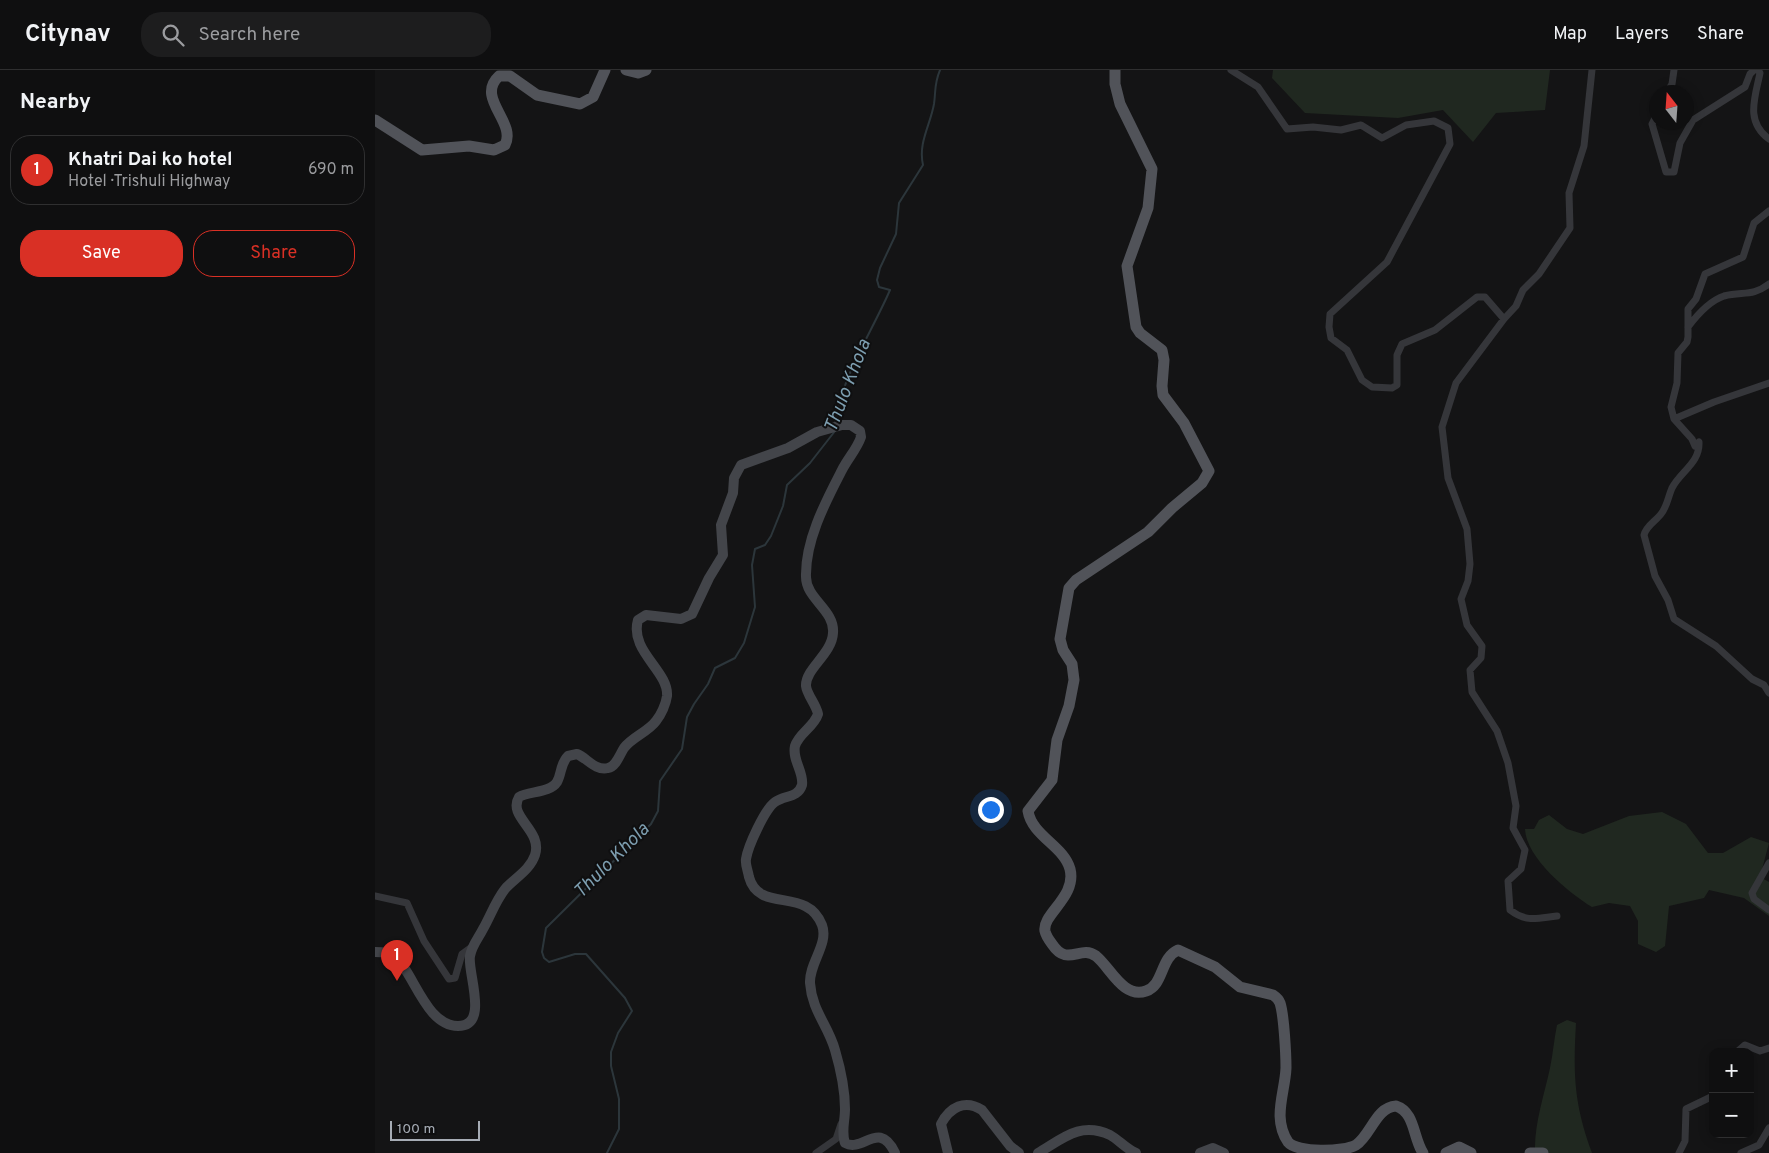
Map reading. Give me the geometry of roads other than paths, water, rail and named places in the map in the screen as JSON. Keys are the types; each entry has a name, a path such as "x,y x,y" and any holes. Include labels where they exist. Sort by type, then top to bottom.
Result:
{"main road":[{"path":"375,120 421,150 469,146 498,150 505,145 508,132 491,98 493,85 499,76 510,76 537,95 580,104 593,97 605,70"},
{"path":"627,70 638,73 646,70"},
{"path":"1115,70 1115,84 1120,104 1152,169 1148,208 1127,266 1135,327 1162,350 1164,360 1163,395 1184,423 1209,471 1202,482 1147,532 1076,580 1067,593 1060,639 1063,650 1072,664 1074,680 1069,706 1057,740 1052,780 1028,812 1035,826 1064,857 1070,870 1069,890 1046,924 1045,933 1059,953 1067,956 1086,953 1094,954 1125,987 1133,991 1141,992 1150,989 1166,960 1178,950 1217,968 1240,988 1273,995 1281,1005 1286,1062 1280,1117 1290,1144 1297,1149 1310,1152 1351,1147 1365,1136 1384,1110 1395,1106 1403,1109 1409,1116 1423,1153"},
{"path":"1445,1153 1459,1148 1471,1153"},
{"path":"1530,1153 1543,1153"}],"street":[{"path":"1231,70 1258,87 1287,129 1313,127 1341,130 1361,125 1382,138 1406,125 1434,121 1448,128 1450,144 1387,262 1331,314 1329,327 1331,338 1347,350 1362,380 1371,387 1392,388 1397,385 1397,355 1402,344 1435,330 1477,297 1485,297 1503,319"},
{"path":"1557,916 1530,920 1518,917 1510,910 1509,881 1521,869 1525,850 1513,828 1517,806 1509,763 1497,731 1472,692 1470,670 1481,658 1482,646 1467,625 1461,598 1468,581 1470,564 1467,529 1448,478 1442,427 1456,383 1503,319 1516,306 1523,290 1539,274 1570,228 1569,192 1584,146 1592,70"},
{"path":"1671,85 1674,70"},
{"path":"1694,119 1745,87 1756,70 1761,73 1752,110 1755,122 1769,139"},
{"path":"1653,130 1666,172 1674,172 1680,143 1687,130"},
{"path":"1769,211 1753,223 1743,257 1705,274 1696,300 1688,309 1687,342 1678,353 1677,383 1671,407 1674,419 1693,439 1695,446 1699,442 1699,447 1694,462 1673,487 1663,512 1644,532 1655,576 1668,600 1674,619 1716,646 1753,678 1764,685 1769,693"},
{"path":"1688,326 1702,311 1721,298 1751,294 1769,284"},
{"path":"1674,419 1714,402 1769,383"},
{"path":"375,952 393,955 428,1007 447,1024 458,1026 466,1024 475,1010 476,994 469,966 473,946 506,888 524,872 535,855 535,836 515,804 519,797 550,788 557,782 561,765 568,756 577,754 596,767 607,769 612,766 625,746 657,720 667,696 665,684 639,641 636,630 638,620 646,615 681,619 692,614 709,578 723,555 721,524 733,493 737,469 748,462 783,450 805,437 835,427 856,427 860,431 861,437 843,468 818,522 807,562 807,587 826,611 833,630 832,643 810,674 806,683 806,688 818,714 809,730 798,740 795,749 803,780 800,791 776,801 767,810 746,860 750,881 758,894 764,897 800,903 815,914 823,927 823,940 810,972 811,989 816,1012 835,1048 845,1109 843,1134 847,1146 861,1146 874,1139 883,1138 893,1147 895,1153"},
{"path":"1769,863 1752,893 1754,899 1769,910"},
{"path":"375,896 407,903 425,941 449,979 455,978 462,954 473,946"},
{"path":"1742,1048 1745,1045 1753,1048"},
{"path":"1754,1048 1761,1051 1769,1048"},
{"path":"1679,1153 1685,1141 1686,1109 1709,1098"},
{"path":"949,1151 941,1131 941,1124 957,1106 963,1104 976,1106 982,1110 1010,1146 1019,1153"},
{"path":"816,1153 836,1139 845,1109"},
{"path":"1741,1153 1759,1145 1769,1128"},
{"path":"1038,1153 1077,1130 1099,1132 1111,1136 1135,1153"},
{"path":"1200,1153 1213,1148 1224,1153"}],"waterway":[{"name":"Thulo Khola","path":"835,424 850,372 890,290 879,287 877,280 880,268 896,234 899,203 923,165 923,142 934,104 936,83 940,70"},
{"name":"Thulo Khola","path":"607,1153 619,1129 619,1099 611,1066 611,1052 618,1033 632,1011 625,998 586,954 575,954 549,962 544,958 542,952 546,928 651,824 658,811 660,781 682,749 687,717 708,684 715,668 735,658 744,643 755,607 752,565 755,549 765,545 771,536 783,506 787,485 810,463 835,431"}],"place":[{"name":"Khatri Dai ko hotel","path":"397,981"}]}
